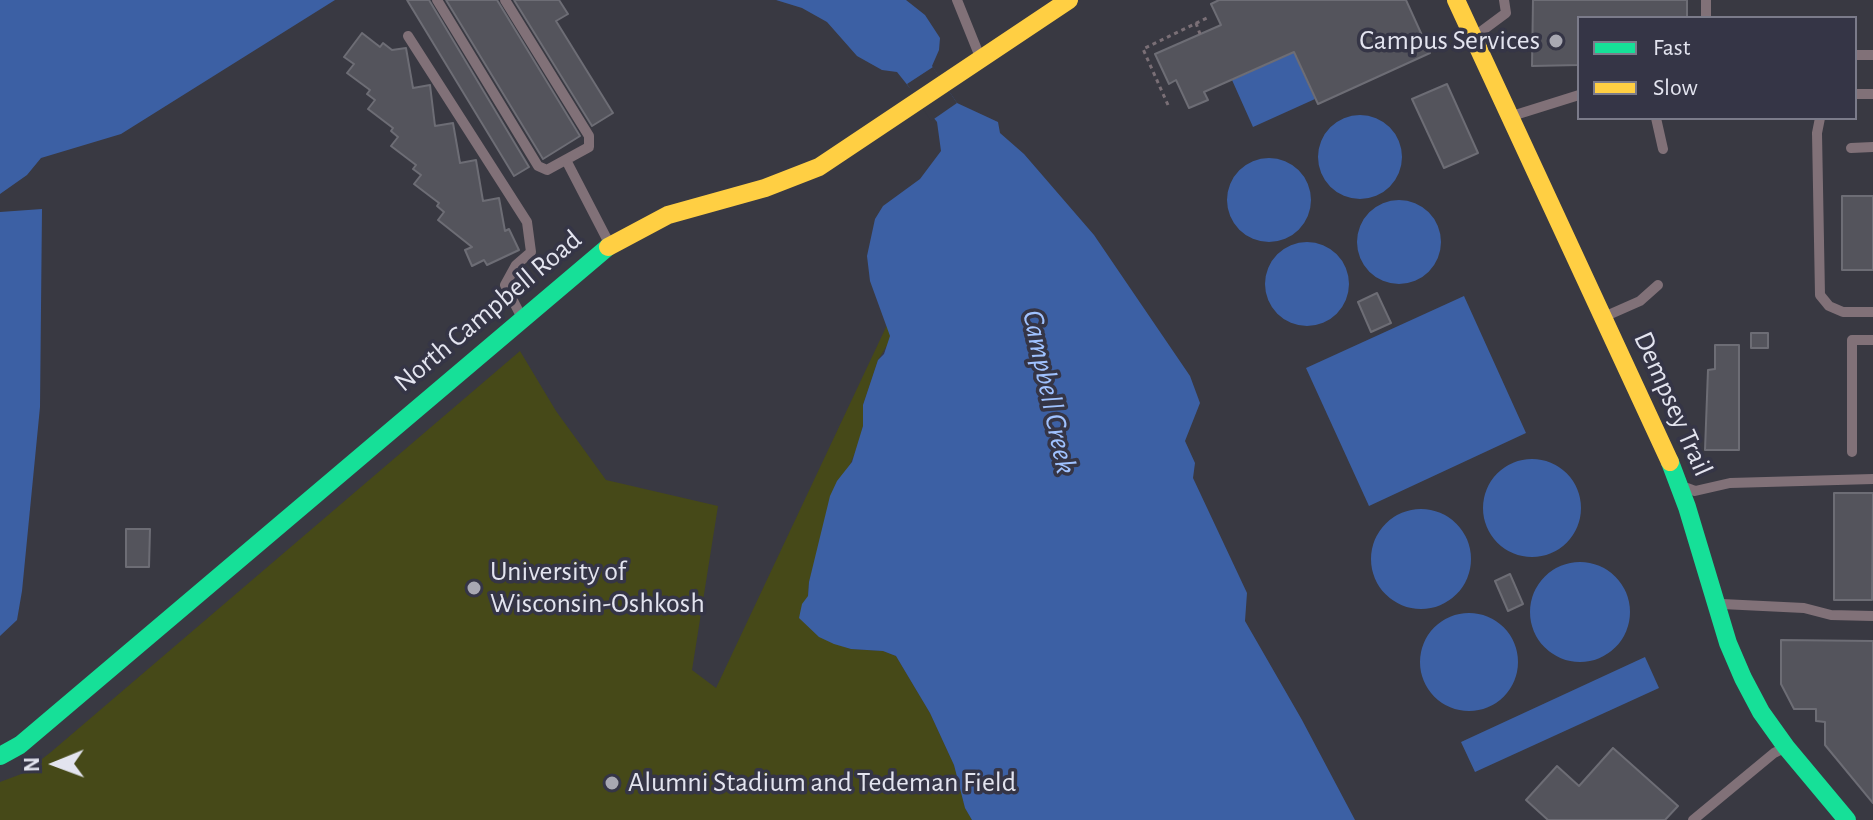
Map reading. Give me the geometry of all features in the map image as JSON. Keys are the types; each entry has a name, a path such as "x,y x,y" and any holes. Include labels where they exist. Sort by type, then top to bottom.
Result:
{"street":[{"name":"North Campbell Road","path":"0,756 20,745 610,245 668,215 793,179 845,151 1069,0"},
{"name":"Dempsey Trail","path":"1456,0 1651,416 1679,483 1716,604 1743,678 1761,712 1786,747 1847,820"}],"lane":[{"path":"437,0 538,166 547,170 589,147 589,136 505,0"},
{"path":"957,0 981,60"},
{"path":"1473,37 1506,13 1504,0"},
{"path":"408,36 527,222 531,252 516,265 505,285 522,318"},
{"path":"1510,116 1577,96"},
{"path":"1656,120 1663,149"},
{"path":"1820,120 1817,133 1820,295 1829,306 1843,312 1873,312"},
{"path":"1851,148 1873,147"},
{"path":"566,160 610,245"},
{"path":"1604,317 1640,301 1658,285"},
{"path":"1852,452 1852,340 1873,340"},
{"path":"1679,483 1695,491 1730,483 1873,479"},
{"path":"1716,604 1804,608 1819,614 1873,616"},
{"path":"1693,820 1774,753 1786,747"}],"path":[{"path":"1168,105 1143,49 1209,17"},
{"path":"1196,23 1200,34"}],"green space":[{"name":"University of Wisconsin-Oshkosh","path":"887,325 889,342 878,360 863,405 863,426 858,445 824,529 808,596 820,637 851,649 883,651 896,656 930,713 954,765 965,808 972,820 0,820 0,782 24,773 51,752 520,351 556,411 606,480 718,506 692,670 716,688"}],"water":[{"path":"0,0 335,0 121,134 41,158 27,175 0,194"},
{"name":"Campbell Creek","path":"776,0 906,0 925,15 940,38 932,66 957,103 998,122 1000,133 1024,154 1094,235 1190,376 1200,403 1185,441 1195,463 1193,478 1247,593 1245,621 1355,820 972,820 965,808 954,765 930,713 896,656 883,651 851,649 834,644 819,637 799,618 802,604 808,596 830,496 852,462 863,426 863,405 878,360 884,354 890,336 870,281 867,256 875,219 883,206 920,179 941,151 937,122 897,72 882,70 857,56 827,22 802,8"},
{"path":"1294,52 1315,99 1253,127 1232,80"},
{"path":"1360,115 1376,118 1390,127 1399,141 1402,157 1399,173 1390,187 1376,196 1360,199 1344,196 1330,187 1321,173 1318,157 1321,141 1330,127 1344,118"},
{"path":"1269,158 1285,161 1299,170 1308,184 1311,200 1308,216 1299,230 1285,239 1269,242 1253,239 1239,230 1230,216 1227,200 1230,184 1239,170 1253,161"},
{"path":"1399,200 1415,203 1429,212 1438,226 1441,242 1438,258 1429,272 1415,281 1399,284 1383,281 1369,272 1360,258 1357,242 1360,226 1369,212 1383,203"},
{"path":"42,209 40,407 22,591 17,620 0,636 0,212"},
{"path":"1307,242 1323,245 1337,254 1346,268 1349,284 1346,300 1337,314 1323,323 1307,326 1291,323 1277,314 1268,300 1265,284 1268,268 1277,254 1291,245"},
{"path":"1464,296 1526,433 1369,506 1306,368"},
{"path":"1522,459 1542,459 1567,473 1578,489 1581,508 1578,527 1567,543 1542,557 1522,557 1505,549 1491,535 1483,518 1483,498 1491,481 1505,467"},
{"path":"1421,509 1440,513 1456,524 1467,540 1471,559 1467,578 1456,594 1440,605 1421,609 1402,605 1386,594 1375,578 1371,559 1375,540 1386,524 1402,513"},
{"path":"1580,562 1599,566 1615,577 1626,593 1630,612 1626,631 1615,647 1599,658 1580,662 1561,658 1545,647 1534,631 1530,612 1534,593 1545,577 1561,566"},
{"path":"1469,613 1488,616 1504,627 1515,643 1518,662 1515,681 1504,697 1488,708 1469,711 1450,708 1434,697 1423,681 1420,662 1423,643 1434,627 1450,616"},
{"path":"1645,657 1659,688 1475,772 1461,742"}],"pier":[{"path":"933,67 957,103 931,121 907,84"}],"building":[{"path":"407,0 429,0 529,167 514,176"},
{"path":"446,0 497,0 580,136 543,159"},
{"path":"514,0 559,0 568,14 556,21 613,113 592,126"},
{"path":"1219,0 1406,0 1430,53 1318,104 1294,52 1204,92 1208,100 1189,108 1176,80 1169,84 1155,54 1221,25 1211,4"},
{"name":"Campus Services","path":"1533,0 1687,0 1687,16 1577,16 1577,65 1532,66"},
{"path":"362,33 380,47 383,43 392,50 406,48 413,88 430,85 435,126 453,123 460,163 476,160 483,201 499,198 505,231 509,229 519,250 487,265 484,260 472,266 465,250 472,247 438,220 444,212 437,206 439,203 414,184 421,175 413,169 416,165 391,146 398,137 391,131 393,128 368,109 375,100 367,94 370,90 347,73 354,64 344,57"},
{"path":"1447,84 1478,153 1444,168 1412,99"},
{"path":"1842,196 1873,196 1873,270 1842,270"},
{"path":"1377,293 1391,323 1371,332 1358,302"},
{"path":"1751,333 1768,333 1768,348 1751,348"},
{"path":"1715,345 1739,345 1739,450 1705,450 1708,370 1715,369"},
{"path":"1834,493 1873,493 1872,600 1834,600"},
{"path":"126,529 150,529 149,567 126,567"},
{"path":"1510,574 1523,604 1508,611 1495,581"},
{"path":"1781,640 1873,641 1873,803 1825,745 1825,722 1816,721 1816,709 1794,709 1781,684"},
{"path":"1613,748 1678,806 1665,820 1548,820 1526,800 1557,766 1579,786"}],"traffic: fast":[{"path":"0,756 20,745 608,247"},
{"path":"1670,462 1687,507 1728,643 1743,678 1761,712 1786,747 1847,820"}],"traffic: slow":[{"path":"608,247 668,215 765,188 819,167 1069,0"},
{"path":"1456,0 1670,462"}],"place":[{"name":"Campus Services","path":"1556,41"},
{"name":"University of Wisconsin-Oshkosh","path":"474,588"},
{"name":"Alumni Stadium and Tedeman Field","path":"612,783"}]}
